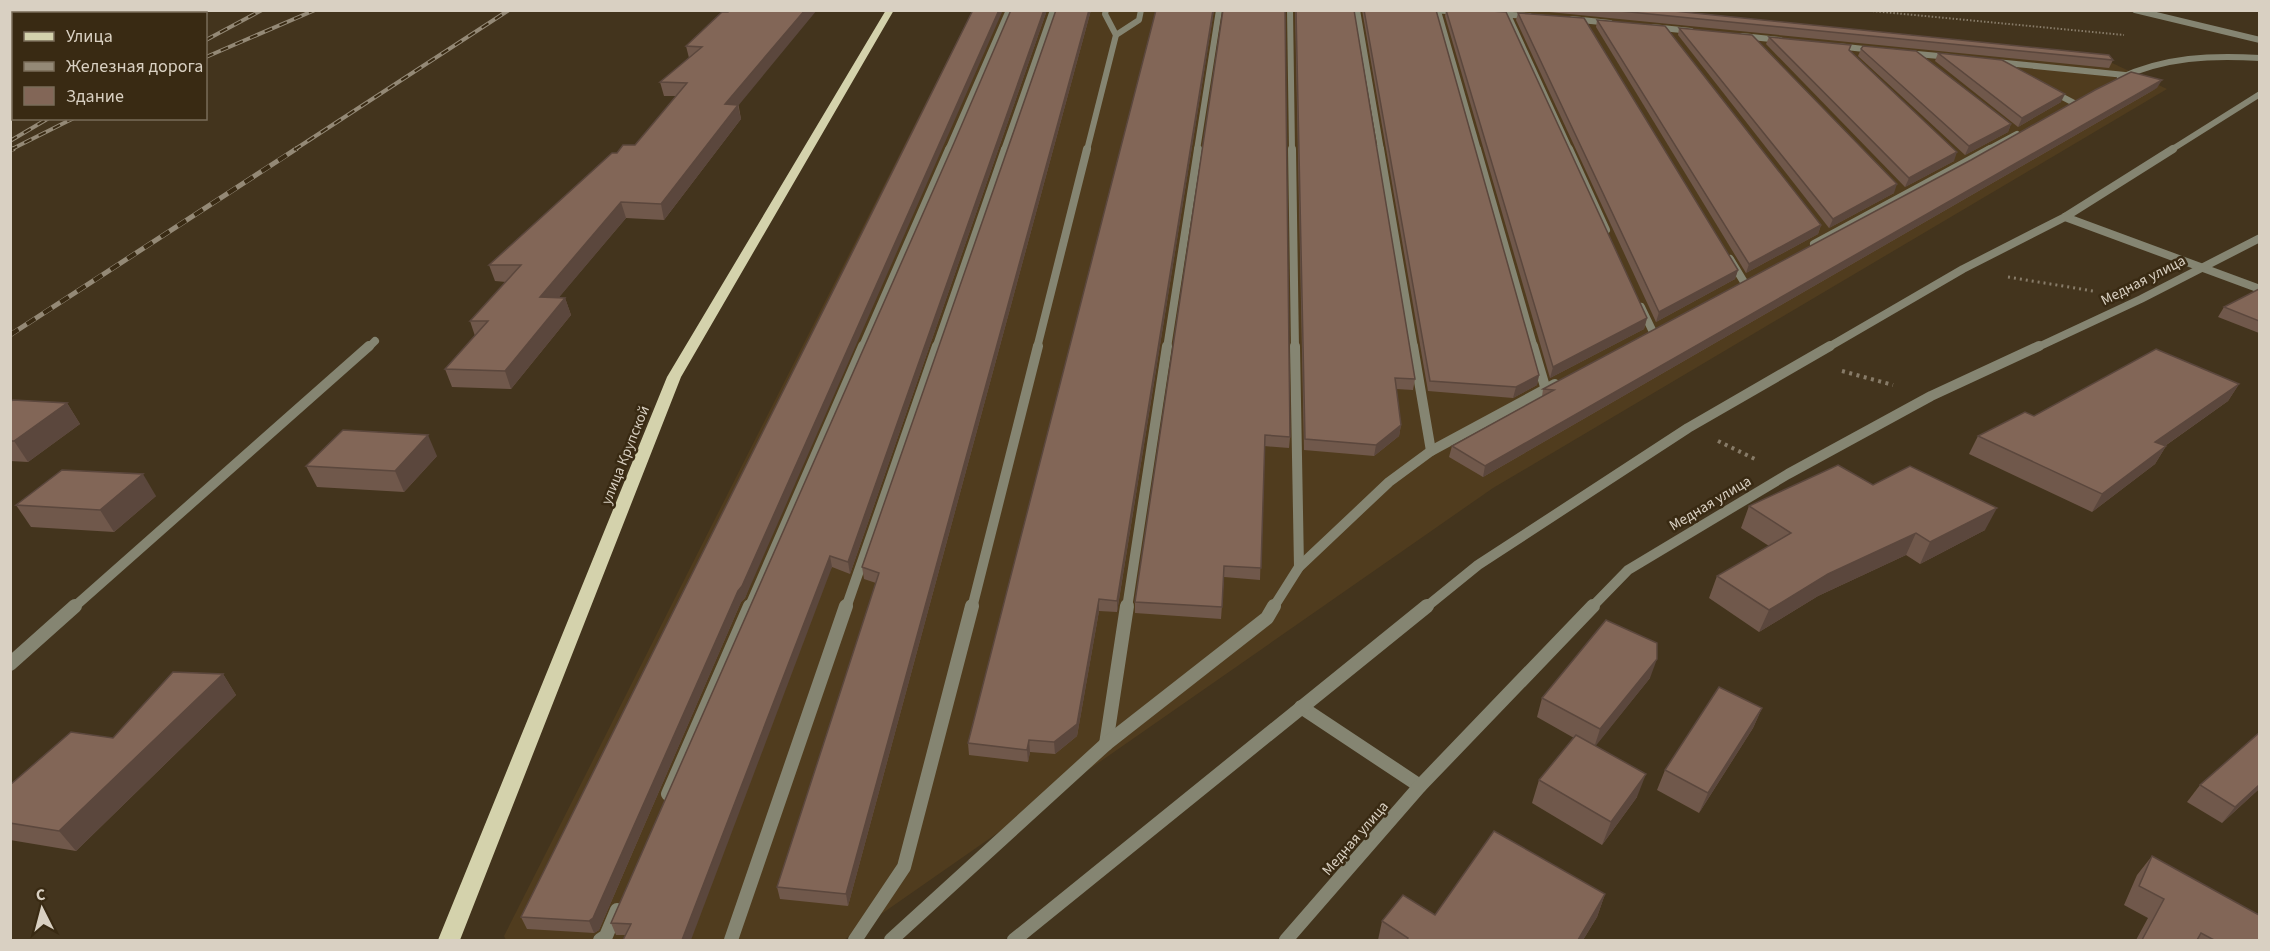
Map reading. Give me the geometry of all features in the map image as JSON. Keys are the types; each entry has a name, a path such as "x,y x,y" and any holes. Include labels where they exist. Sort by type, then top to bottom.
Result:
{"main road":[{"name":"улица Крупской","path":"449,940 674,376 890,10"}],"street":[{"path":"663,806 1009,10"},
{"path":"731,940 1053,10"},
{"path":"855,940 904,867 958,663 1116,35 1105,14 1106,10"},
{"path":"1116,35 1139,20 1141,10"},
{"path":"1106,744 1219,10"},
{"path":"1290,10 1299,567"},
{"path":"1357,10 1431,451"},
{"path":"2135,10 2259,40"},
{"path":"1461,12 1436,11 1546,390"},
{"path":"1485,13 1538,16"},
{"path":"1508,15 1609,237"},
{"path":"1567,19 1620,24"},
{"path":"1586,21 1592,31"},
{"path":"1643,26 1698,32"},
{"path":"1666,29 1673,38"},
{"path":"1730,35 1787,41"},
{"path":"1752,37 1760,46"},
{"path":"1834,46 1878,50"},
{"path":"1851,57 1858,48"},
{"path":"1899,52 1953,58"},
{"path":"1909,53 1928,62"},
{"path":"2105,87 2126,75 2158,64 2233,56 2259,58"},
{"path":"1986,61 2126,75"},
{"path":"1997,62 2016,72"},
{"path":"2045,88 2069,106 2084,98"},
{"path":"1014,940 1478,565 1688,428 1963,269 2065,217 2259,94"},
{"path":"1807,248 2022,131 2009,127"},
{"path":"1956,155 1965,163"},
{"path":"1896,187 1904,195"},
{"path":"2065,217 2259,289"},
{"path":"1821,227 1828,237"},
{"name":"Медная улица","path":"1286,940 1420,786 1628,570 1788,474 1931,396 2141,299 2259,238"},
{"path":"1726,252 1744,282"},
{"path":"1734,288 1755,276"},
{"path":"1638,300 1648,334 1663,326"},
{"path":"10,664 375,341"},
{"path":"891,940 1106,744 1267,618 1299,567 1389,482 1431,451 1565,379"},
{"path":"1301,707 1420,786"},
{"path":"600,940 606,936 620,904"}],"path":[{"path":"1862,10 2131,36"},
{"path":"1963,269 2141,299"},
{"path":"1803,360 1931,396"},
{"path":"1688,428 1788,474"}],"shaded area":[{"path":"972,11 1638,11 2108,61 2167,89 1493,488 844,940 506,940 504,936"}],"building":[{"path":"730,10 805,10 725,104 738,105 661,204 621,202 540,297 565,298 505,371 445,369 488,321 470,321 521,265 489,265 612,153 617,153 623,145 635,145 687,83 660,82 702,47 686,46 722,12"},
{"path":"973,10 999,10 593,918 589,921 521,917"},
{"path":"1011,10 1044,10 848,562 830,556 682,940 623,940 631,924 611,923"},
{"path":"1056,10 1089,10 846,894 777,887 879,573 862,567"},
{"path":"1156,10 1213,10 1117,601 1099,599 1077,724 1054,742 1029,740 1027,750 968,743"},
{"path":"1223,10 1285,10 1290,437 1265,435 1261,568 1224,566 1222,607 1135,602"},
{"path":"1296,10 1354,10 1415,379 1395,378 1401,425 1376,445 1305,439"},
{"path":"1364,10 1436,10 1539,375 1516,387 1430,381"},
{"path":"1446,10 1506,12 1647,318 1553,367"},
{"path":"1610,10 1664,10 2109,55 2113,60"},
{"path":"1518,13 1584,18 1738,270 1659,312"},
{"path":"1597,20 1665,26 1821,225 1749,264"},
{"path":"1679,28 1752,35 1897,184 1833,219"},
{"path":"1769,37 1851,45 1849,50 1957,152 1909,178"},
{"path":"1863,46 1916,51 2011,124 1969,146 1861,49"},
{"path":"1938,53 2002,60 2065,94 2022,118"},
{"path":"2131,72 2162,80 1485,466 1452,446 1554,390 1543,389"},
{"path":"2259,289 2259,321 2224,307"},
{"path":"2156,349 2239,384 2155,442 2166,446 2102,494 1978,436 2025,412 2034,416"},
{"path":"13,400 67,403 14,441 10,441 10,402"},
{"path":"343,430 428,435 395,471 306,466"},
{"path":"1838,465 1873,485 1910,466 1997,508 1930,542 1916,533 1828,574 1769,610 1717,576 1791,533 1749,506"},
{"path":"62,470 143,474 100,510 16,505"},
{"path":"1606,620 1657,643 1657,659 1600,729 1542,698"},
{"path":"173,672 223,674 59,831 10,823 10,785 71,732 113,738"},
{"path":"1719,687 1762,708 1708,793 1665,770"},
{"path":"2259,733 2259,785 2235,807 2200,785"},
{"path":"1576,735 1646,774 1611,822 1539,780"},
{"path":"1494,831 1605,894 1578,940 1407,940 1408,938 1382,921 1403,895 1435,915"},
{"path":"2152,856 2259,915 2259,940 2214,940 2201,933 2197,940 2142,940 2164,899 2139,886"}],"railway":[{"path":"207,39 262,10"},
{"path":"207,57 315,10"},
{"path":"294,150 509,10"},
{"path":"10,141 46,120"},
{"path":"13,149 10,150 70,120"},
{"path":"10,335 296,149"}]}
